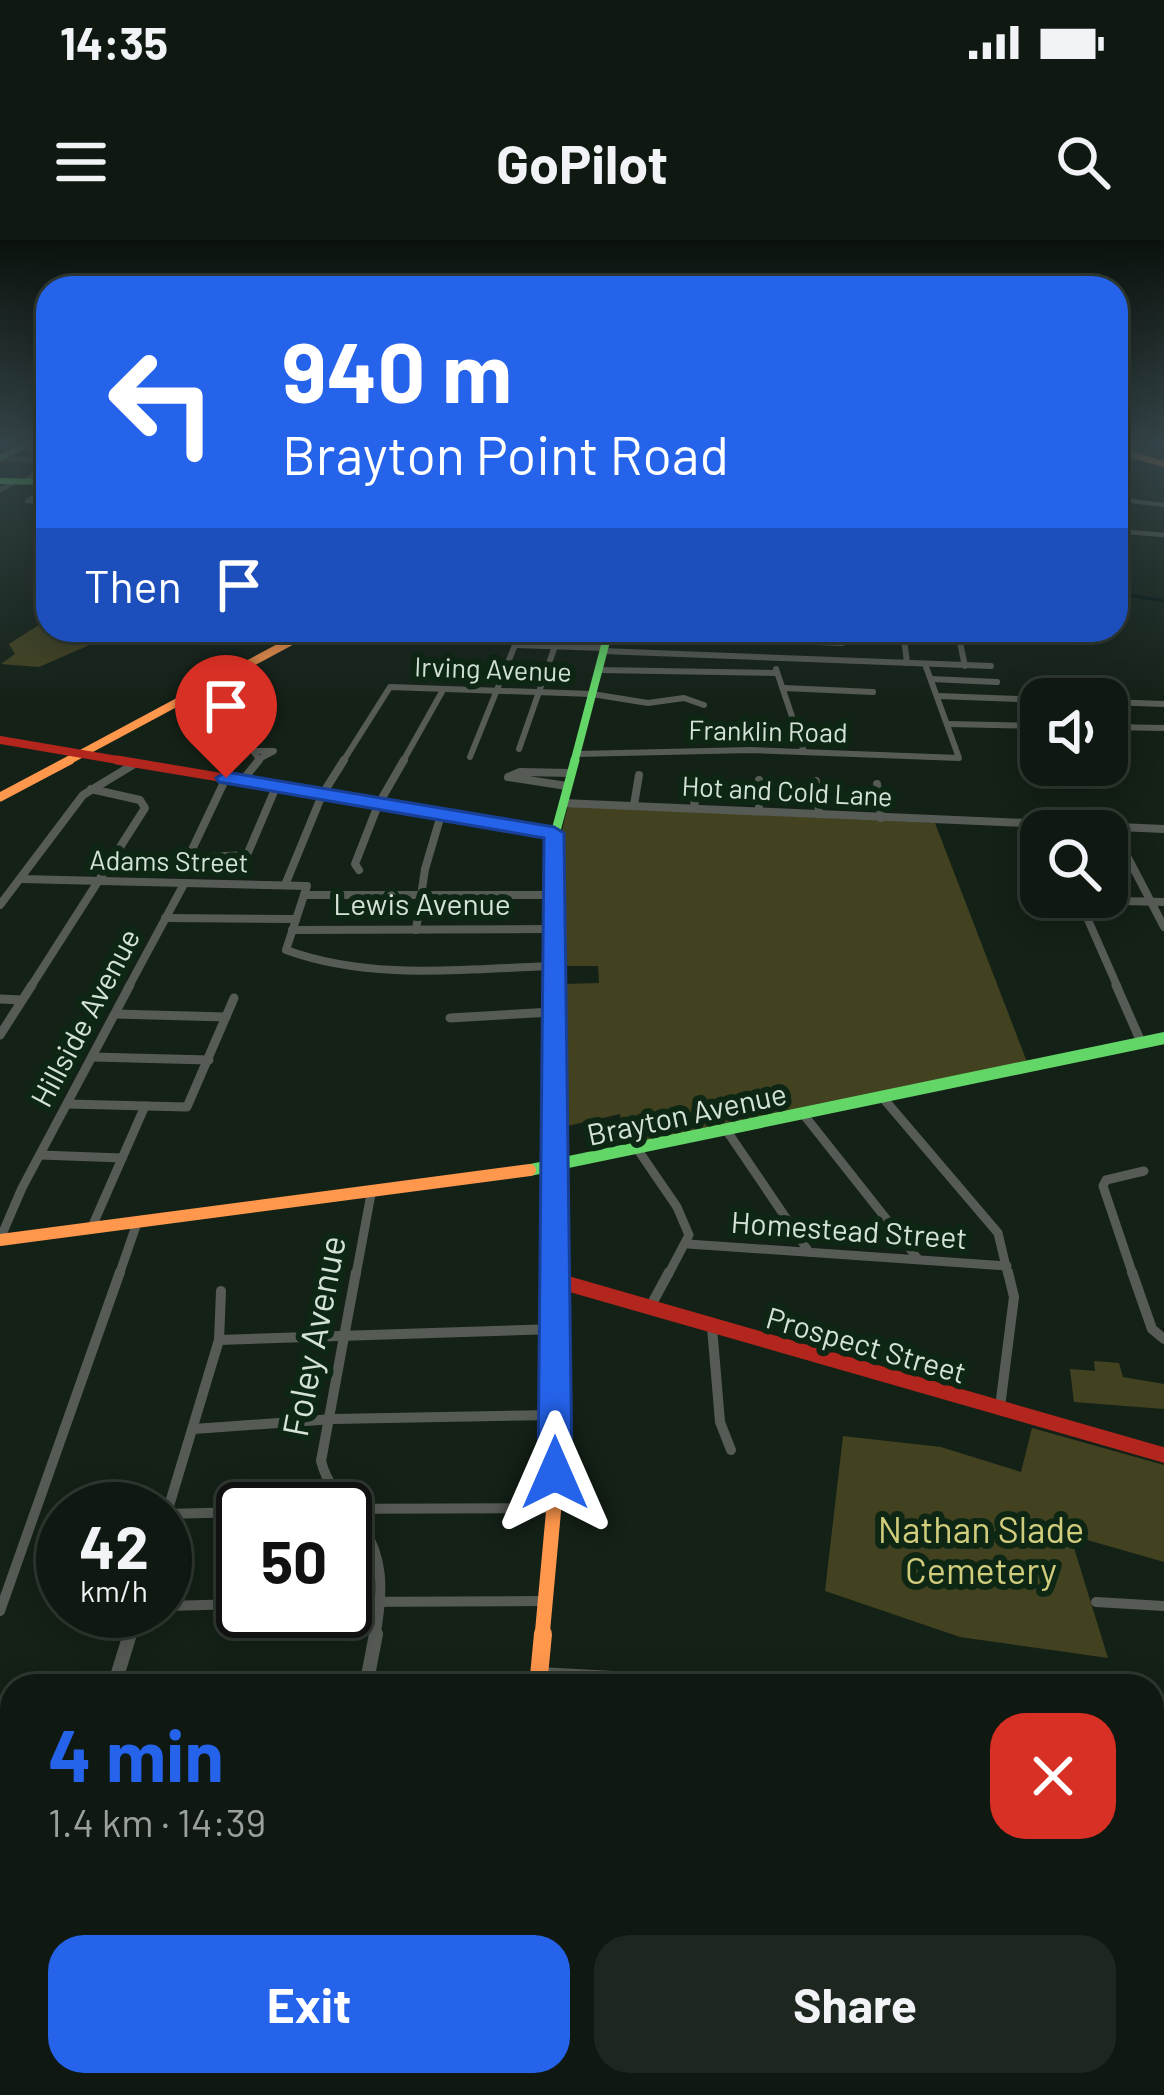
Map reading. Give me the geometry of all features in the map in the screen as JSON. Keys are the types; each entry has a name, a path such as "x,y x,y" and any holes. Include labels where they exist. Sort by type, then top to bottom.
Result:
{"main road":[{"path":"0,797 289,642"},
{"path":"539,1674 554,1508 554,833 605,642"},
{"path":"0,740 554,833"},
{"name":"Brayton Avenue","path":"0,1239 371,1194 553,1166 1164,1037"},
{"name":"Prospect Street","path":"555,1280 1164,1455"}],"street":[{"path":"1128,532 1164,535"},
{"path":"470,757 518,642"},
{"path":"904,642 907,664"},
{"path":"960,642 965,666"},
{"path":"515,645 991,666"},
{"path":"519,748 555,646"},
{"path":"773,658 804,752"},
{"path":"925,664 948,724 1020,726"},
{"path":"598,670 777,673"},
{"path":"931,680 997,682"},
{"name":"Irving Avenue","path":"322,795 388,688 592,694 650,703 684,698 704,705"},
{"path":"784,688 873,692"},
{"path":"359,870 355,864 378,805 443,690"},
{"path":"650,691 650,703"},
{"path":"938,695 1020,699"},
{"path":"1128,703 1164,704"},
{"name":"Franklin Road","path":"576,754 804,752 959,758 948,724"},
{"path":"1128,727 1164,728"},
{"path":"242,781 259,759"},
{"path":"0,905 75,804 136,763"},
{"path":"520,772 569,779 508,777 520,772"},
{"path":"634,805 640,776"},
{"path":"226,778 191,859 244,857 276,787"},
{"path":"694,808 697,779"},
{"path":"759,811 760,780"},
{"path":"815,782 819,814"},
{"path":"877,784 881,818"},
{"path":"0,1036 102,882 145,805 91,789"},
{"path":"286,885 322,795"},
{"name":"Hot and Cold Lane","path":"563,803 1020,825"},
{"path":"416,930 441,815"},
{"name":"Hot and Cold Lane","path":"1128,828 1164,829"},
{"path":"1128,857 1164,927"},
{"name":"Adams Street","path":"21,879 307,886 304,895"},
{"name":"Hillside Avenue","path":"0,1239 184,884"},
{"path":"553,895 304,895 286,950 317,962 351,967 553,966"},
{"path":"1128,900 1164,902"},
{"path":"165,918 296,919"},
{"path":"1088,918 1141,1042"},
{"name":"Lewis Avenue","path":"292,930 553,929"},
{"path":"68,1104 187,1107 234,998"},
{"path":"0,999 22,1000"},
{"path":"450,1018 553,1012"},
{"path":"116,1014 226,1016"},
{"path":"93,1057 208,1060"},
{"path":"883,1098 994,1227 1015,1297 1000,1409"},
{"path":"91,1229 146,1106"},
{"path":"804,1115 918,1259"},
{"path":"727,1131 809,1252"},
{"path":"638,1150 684,1218 688,1244 649,1309"},
{"path":"40,1155 122,1158"},
{"path":"1144,1171 1106,1180 1102,1186 1152,1329 1164,1339"},
{"name":"Foley Avenue","path":"330,1482 322,1470 328,1420 371,1194"},
{"path":"0,1611 137,1223"},
{"name":"Homestead Street","path":"688,1244 1007,1266"},
{"path":"177,1482 219,1340 221,1291"},
{"path":"712,1327 718,1414 731,1450"},
{"path":"219,1340 555,1329"},
{"path":"194,1429 328,1420 555,1415"},
{"path":"372,1507 554,1508"},
{"name":"Foley Avenue","path":"368,1674 379,1601 378,1553 372,1544"},
{"path":"372,1601 546,1601"},
{"path":"1096,1602 1164,1606"},
{"path":"118,1674 129,1638"}],"green space":[{"path":"36,627 36,642 96,642 39,667 1,664 15,654 9,644"},
{"path":"568,806 935,823 1027,1062 623,1147 620,1114 563,1127 562,984 599,983 598,966 562,966 561,834"},
{"path":"1094,1361 1119,1363 1123,1377 1164,1384 1164,1409 1074,1402 1070,1369 1095,1371"},
{"name":"Nathan Slade Cemetery","path":"1032,1428 1164,1465 1164,1562 1070,1535 1108,1658 960,1637 825,1591 843,1436 941,1447 1021,1472"}],"waterway":[{"path":"1128,595 1164,601"}],"traffic: fast":[{"path":"554,1130 554,838 606,642"},
{"path":"530,1170 1164,1038"}],"traffic: slow":[{"path":"0,797 290,642"},
{"path":"539,1674 554,1506 554,1130"},
{"path":"0,1240 530,1170"}],"traffic: jam":[{"path":"0,740 554,833"},
{"path":"555,1280 1164,1455"}],"route":[{"path":"226,778 554,833 555,1473"}]}
